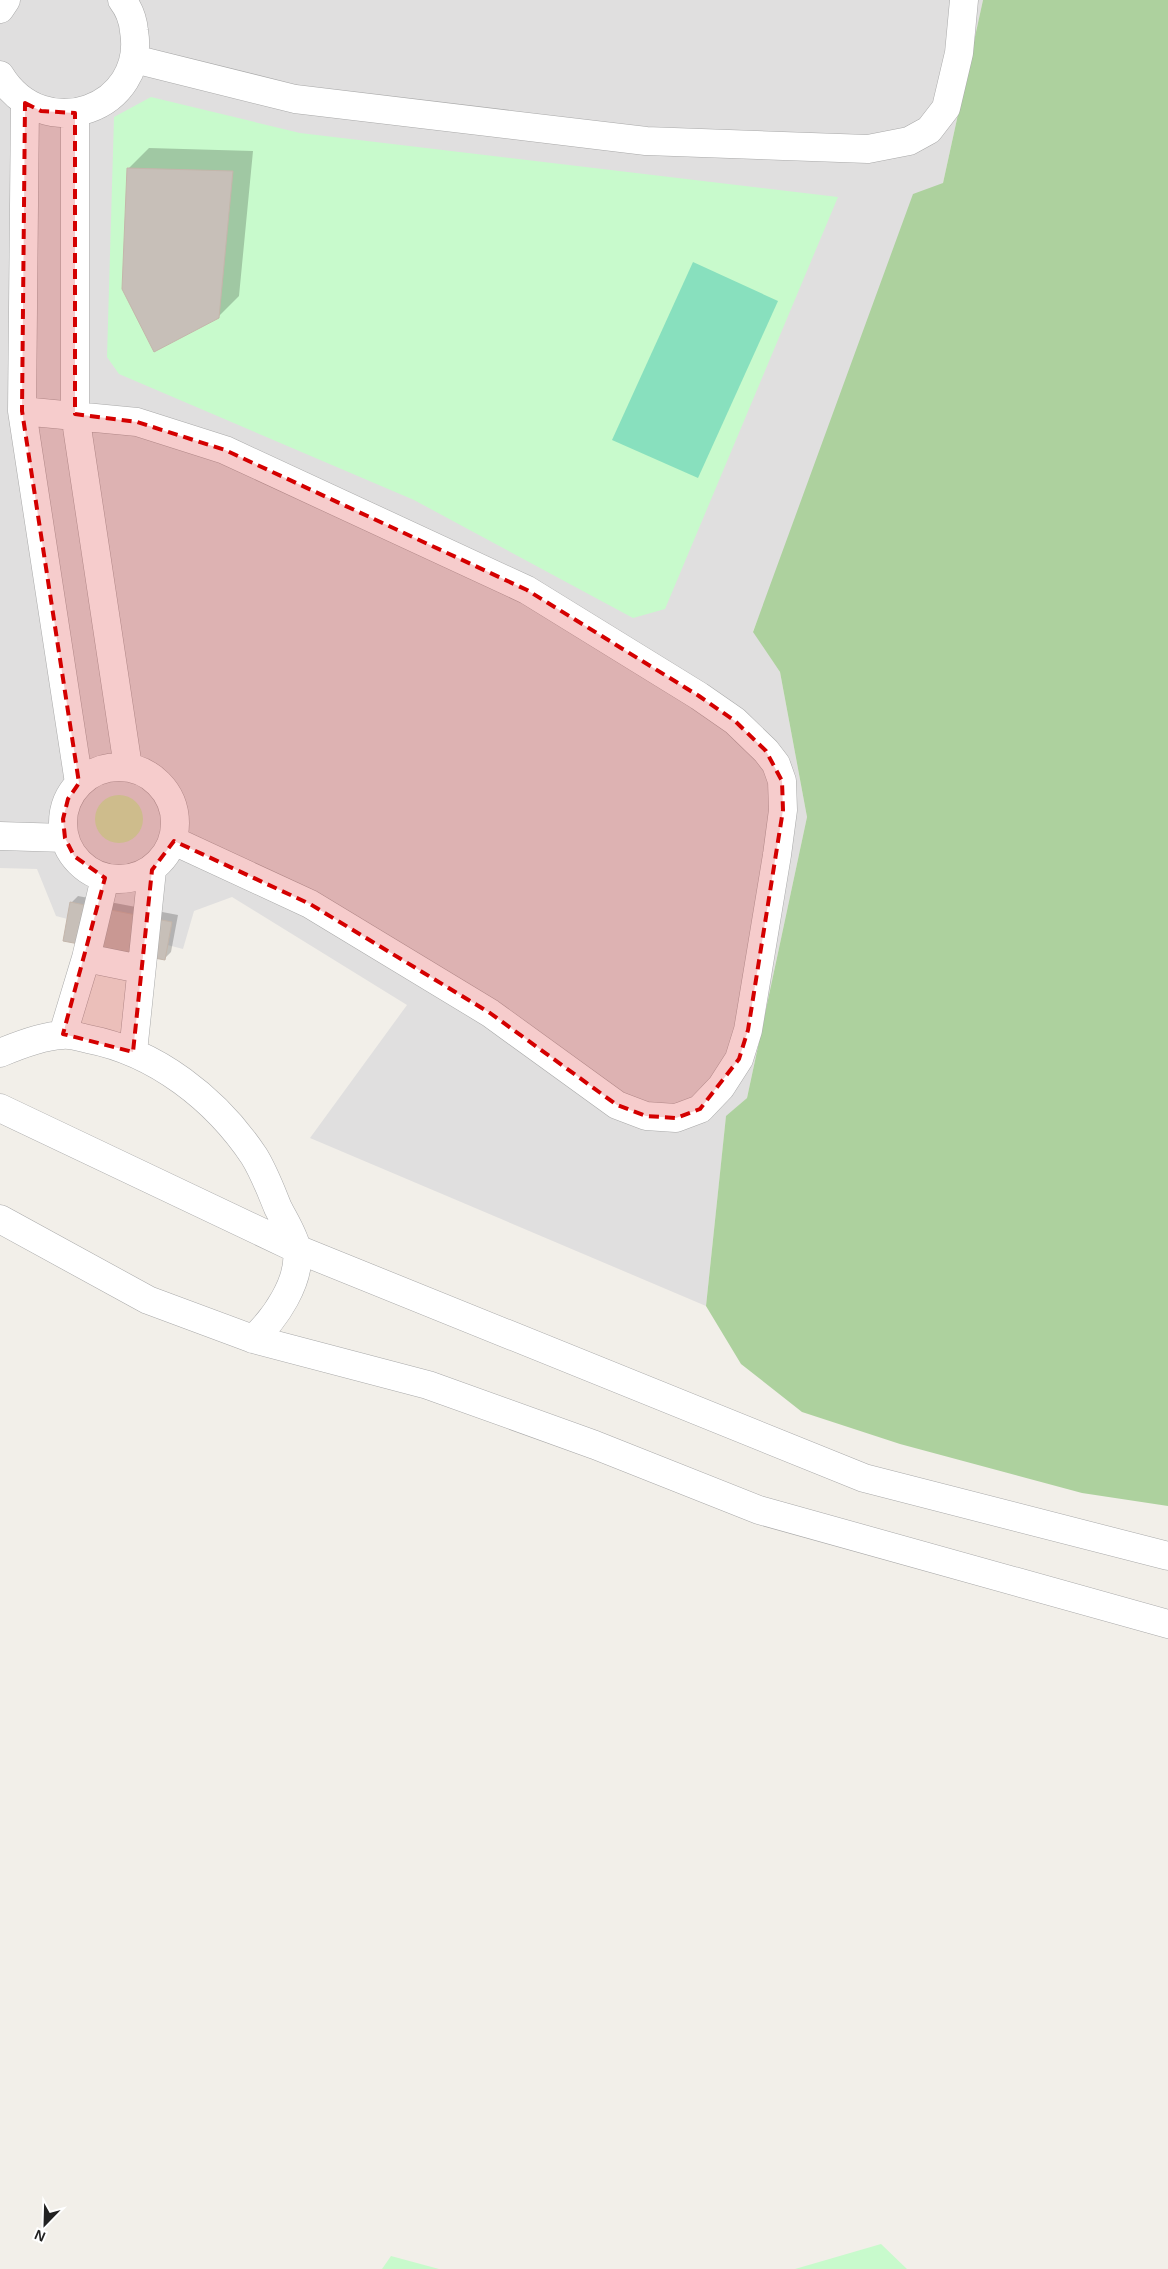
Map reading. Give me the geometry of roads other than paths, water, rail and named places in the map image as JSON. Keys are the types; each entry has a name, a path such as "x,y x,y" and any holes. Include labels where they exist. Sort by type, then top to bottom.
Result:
{"street":[{"path":"0,9 6,0"},
{"path":"0,75 9,89 25,103 41,111 75,113 102,103 122,85 134,59 136,40 133,21 122,0"},
{"path":"134,59 295,99 646,141 868,149 909,141 928,130 946,108 960,53 964,0"},
{"path":"25,103 22,411 79,783"},
{"path":"75,113 75,414 128,767"},
{"path":"22,411 75,414 137,422 225,450 527,590 699,696 735,721 766,751 776,764 782,780 783,810 777,856 748,1030 739,1059 721,1087 700,1109 676,1118 646,1116 617,1105 490,1013 310,904 174,841"},
{"path":"133,1052 140,969 152,870 174,841 175,808 158,781 128,767 102,769 79,783 68,799 63,819 65,838 74,856 87,869 104,878 129,879 152,870"},
{"path":"0,836 65,838"},
{"path":"63,1034 86,958 104,878"},
{"path":"86,958 140,969"},
{"path":"0,1053 42,1038 63,1034 108,1043 133,1052 201,1094 230,1124 255,1158 297,1249 295,1267 285,1300 266,1328 254,1339"},
{"path":"0,1108 297,1249 864,1478 1168,1556"},
{"path":"0,1219 148,1300 254,1339 428,1385 594,1445 760,1510 1168,1624"}]}
